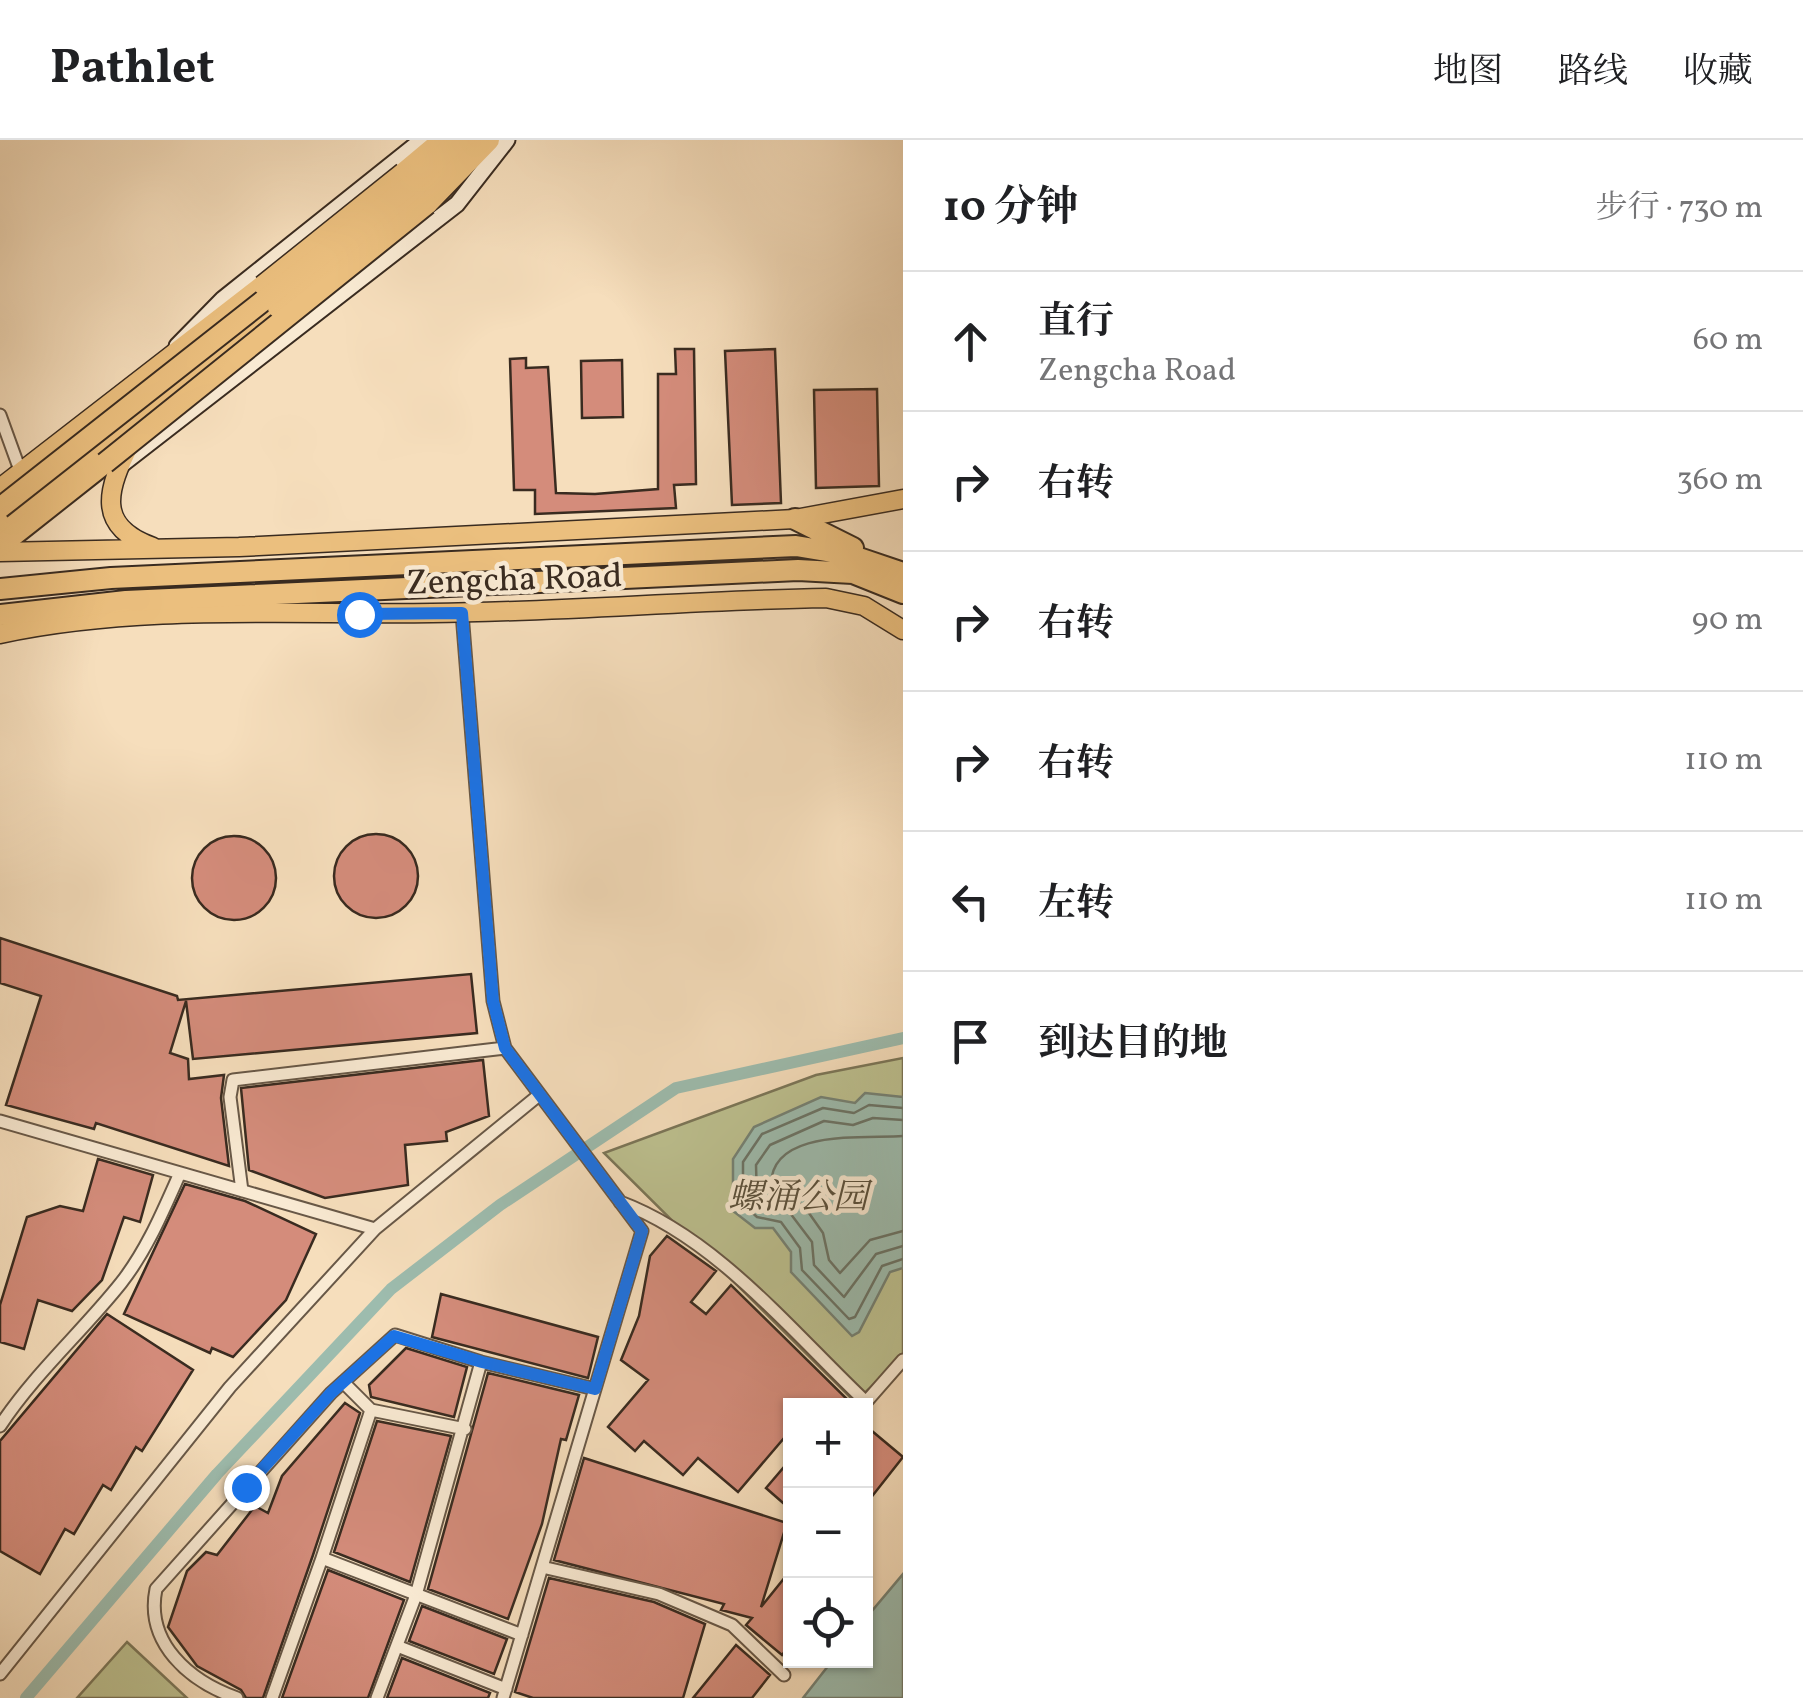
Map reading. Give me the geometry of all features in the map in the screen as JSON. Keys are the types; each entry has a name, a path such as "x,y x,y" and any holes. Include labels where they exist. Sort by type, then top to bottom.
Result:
{"highway":[{"path":"0,508 409,186 459,140"},
{"path":"0,549 401,226 451,183 489,140"},
{"path":"794,518 896,571"},
{"name":"Zengcha Road","path":"0,589 111,578 796,546 824,548 896,571"},
{"name":"Zengcha Road","path":"0,617 96,603 798,570 853,574 903,593"}],"main road":[{"path":"0,488 166,361 441,140"},
{"path":"0,526 416,196 474,140"},
{"path":"146,412 118,468 109,496 112,512 130,536 160,549"},
{"name":"Zengcha Road","path":"0,549 160,549 794,518 903,499"},
{"name":"Zengcha Road","path":"0,634 34,627 157,618 462,613 826,598 864,606 903,630"},
{"path":"0,617 34,627"}],"street":[{"path":"166,361 186,334 223,299 422,140"},
{"path":"118,468 457,204 507,140"},
{"path":"343,203 386,257"},
{"path":"186,380 246,366"},
{"path":"0,415 22,472"},
{"path":"398,1646 504,1693 642,1231 505,1048 493,1001 462,613"},
{"path":"242,1191 230,1097 232,1080 505,1048"},
{"path":"0,1674 230,1387 374,1229 539,1095"},
{"path":"0,1121 374,1229"},
{"path":"0,1426 28,1384 122,1283 144,1249 180,1173"},
{"path":"620,1202 653,1214 716,1260 866,1402 903,1360"},
{"path":"238,1698 175,1662 151,1614 156,1590 343,1382 394,1336 595,1389"},
{"path":"377,1698 416,1595 482,1362"},
{"path":"343,1382 371,1410 466,1429"},
{"path":"272,1698 371,1410"},
{"path":"322,1558 522,1636"},
{"path":"542,1567 659,1594 732,1624 784,1675"}],"green space":[{"name":"螺涌公园","path":"903,1058 903,1357 859,1398 851,1398 604,1153 816,1075"},
{"path":"127,1642 187,1698 77,1698"}],"water":[{"path":"865,1093 903,1097 903,1268 890,1272 859,1332 852,1336 791,1272 791,1252 773,1228 755,1228 733,1211 733,1159 754,1127 821,1097 855,1103"},
{"path":"903,1574 903,1698 803,1698 827,1668 873,1668 873,1610"}],"building":[{"path":"675,349 694,349 696,484 674,485 676,508 535,514 535,490 514,490 510,359 526,358 526,368 548,367 556,493 595,494 658,489 658,374 676,374"},
{"path":"775,349 781,503 732,505 725,351"},
{"path":"622,360 623,417 582,418 581,361"},
{"path":"877,389 879,486 816,488 814,390"},
{"path":"376,834 392,837 406,846 415,860 415,892 406,906 392,915 376,918 360,915 346,906 337,892 334,876 337,860 346,846 360,837"},
{"path":"234,836 250,839 264,848 273,862 273,894 264,908 250,917 234,920 218,917 204,908 195,894 192,878 195,862 204,848 218,839"},
{"path":"0,938 177,996 178,1000 471,974 477,1033 193,1059 186,1001 170,1053 188,1059 189,1079 224,1075 221,1098 229,1166 96,1123 94,1129 6,1105 41,996 0,983"},
{"path":"483,1060 489,1116 446,1132 447,1141 405,1145 408,1185 325,1198 249,1170 241,1088"},
{"path":"98,1159 153,1175 140,1222 124,1217 102,1280 72,1311 38,1300 24,1349 0,1342 0,1305 27,1217 60,1206 83,1211"},
{"path":"185,1184 245,1201 316,1234 286,1300 233,1357 212,1348 210,1353 124,1314"},
{"path":"667,1236 716,1271 691,1302 706,1314 731,1285 846,1398 783,1398 783,1439 738,1492 698,1458 683,1475 644,1441 635,1451 608,1427 648,1380 621,1360 639,1316 650,1256"},
{"path":"441,1294 598,1337 588,1378 432,1337"},
{"path":"107,1314 193,1370 142,1451 136,1447 111,1490 103,1485 74,1534 65,1529 40,1574 0,1551 0,1441"},
{"path":"406,1348 467,1367 454,1417 371,1397 369,1385"},
{"path":"488,1373 579,1395 566,1440 561,1439 542,1524 508,1619 428,1589"},
{"path":"345,1403 360,1413 313,1555 263,1698 246,1698 241,1690 197,1666 168,1627 187,1571 206,1552 217,1555 255,1506 268,1513 282,1476"},
{"path":"377,1421 451,1436 410,1582 334,1552"},
{"path":"873,1432 903,1457 873,1495"},
{"path":"584,1458 783,1522 783,1536 761,1607 783,1580 783,1654 746,1625 752,1618 721,1610 724,1604 554,1560"},
{"path":"783,1468 783,1503 766,1488"},
{"path":"328,1570 404,1600 368,1698 282,1698"},
{"path":"549,1578 654,1602 705,1624 683,1698 533,1698 515,1692"},
{"path":"422,1606 507,1639 494,1674 409,1641"},
{"path":"736,1645 770,1675 752,1698 693,1698"},
{"path":"402,1658 490,1693 488,1698 387,1698"}],"waterway":[{"path":"26,1698 217,1474 391,1289 500,1205 676,1088 903,1038"}],"route":[{"path":"246,1487 331,1393 394,1336 595,1389 642,1231 505,1048 493,1001 462,613 359,614"}]}
